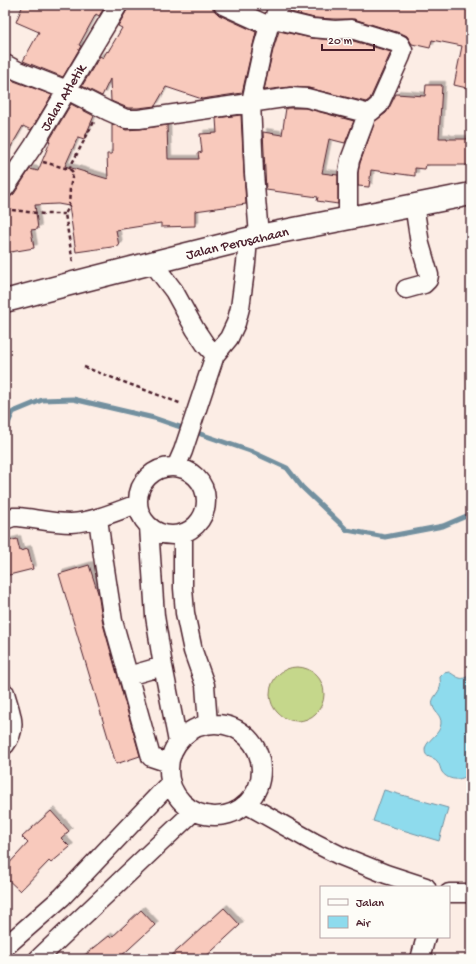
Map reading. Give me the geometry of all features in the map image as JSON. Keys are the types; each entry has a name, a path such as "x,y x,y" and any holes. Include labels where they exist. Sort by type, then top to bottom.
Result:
{"main road":[{"name":"Jalan Perusahaan","path":"5,301 254,237 414,204 471,194"}],"street":[{"name":"Jalan Atletik","path":"5,188 67,90 118,5"},
{"path":"223,5 312,28 334,30 351,28 400,44 403,50 401,56 379,104 366,115 350,160 348,172 348,218"},
{"path":"176,467 184,451 215,355 229,338 236,323 240,308 246,263 254,237 254,173 251,102 263,47 274,17"},
{"path":"5,64 18,71 67,90 126,119 139,119 291,96 303,97 362,112 366,115"},
{"path":"406,289 424,284 429,278 429,272 420,244 414,204"},
{"path":"152,262 174,292 205,344 215,355"},
{"path":"176,467 187,471 197,479 205,493 206,501 203,513 197,524 183,533 174,535 157,532 149,527 141,517 137,504 139,492 144,481 153,473 164,468 176,467"},
{"path":"5,520 19,517 73,523 98,518 137,504"},
{"path":"98,518 113,621 151,757 169,763"},
{"path":"149,527 155,616 178,742"},
{"path":"183,533 183,588 185,613 193,651 204,685 208,724"},
{"path":"128,676 163,666"},
{"path":"5,693 13,728 12,734 5,745"},
{"path":"218,723 237,729 252,741 260,759 261,779 253,797 234,812 221,816 207,816 194,811 183,804 175,794 170,783 168,773 172,752 178,742 186,733 197,727 208,724 218,723"},
{"path":"5,948 62,897 170,783"},
{"path":"246,804 338,855 386,874 423,886"},
{"path":"38,959 194,811"},
{"path":"450,893 471,893"},
{"path":"420,959 426,938"}],"path":[{"path":"68,169 102,108"},
{"path":"25,158 68,169 73,173 70,188 69,207 65,214 75,282"},
{"path":"5,208 44,214 65,214"},
{"path":"84,367 197,411"}],"green space":[{"path":"292,667 302,667 312,671 320,679 324,689 324,699 320,709 312,717 302,721 292,721 282,717 274,709 270,699 270,689 274,679 282,671"}],"water":[{"path":"449,672 460,678 465,678 471,673 471,735 469,743 471,750 471,772 461,779 452,779 445,775 441,771 438,762 425,753 427,744 436,734 441,724 440,718 432,703 439,689 440,677 444,673"},
{"path":"384,790 448,808 439,841 373,821"}],"building":[{"path":"23,5 106,5 99,16 96,14 79,45 81,46 63,77 23,61 39,32 16,22"},
{"path":"128,5 208,5 213,7 219,15 256,32 242,93 202,99 166,87 155,106 128,108 111,101 110,79 102,96 82,86 100,56 103,58 107,51 108,52 122,28 118,26 127,10"},
{"path":"288,5 471,5 471,89 454,85 462,46 432,40 430,48 412,44 407,36 403,34 354,19 314,18 287,11"},
{"path":"279,31 311,38 350,40 391,52 370,99 366,102 308,88 290,87 264,90"},
{"path":"5,76 14,81 52,95 31,130 23,126 5,157"},
{"path":"426,85 442,85 439,138 471,139 471,165 426,165 425,169 415,168 415,176 371,170 369,187 358,186 360,163 375,121 386,113 396,94 425,96"},
{"path":"71,104 94,116 84,139 78,137 65,166 108,179 107,154 112,154 112,124 126,130 167,125 168,159 199,159 198,153 202,152 200,134 217,133 216,118 241,115 246,204 195,211 195,226 161,227 161,223 116,230 119,246 76,252 69,206 58,204 35,205 38,229 31,230 34,248 5,253 5,198 14,194 30,169 38,171 50,142 49,141"},
{"path":"286,108 305,108 354,121 345,143 329,139 322,173 338,175 338,204 317,201 318,197 266,190 263,132 282,135"},
{"path":"17,539 20,551 28,549 33,569 5,576 5,542"},
{"path":"89,565 98,593 103,624 140,756 116,764 59,574"},
{"path":"51,811 69,831 61,838 70,847 51,863 49,861 20,891 5,877 5,868 28,843 22,837"},
{"path":"224,908 240,925 213,950 203,959 168,959"},
{"path":"141,910 155,925 118,959 80,959 109,936 111,938"}],"waterway":[{"path":"5,430 13,412 42,400 73,399 154,418 250,451 287,468 302,487 347,530 385,537 443,526 471,514"}]}
